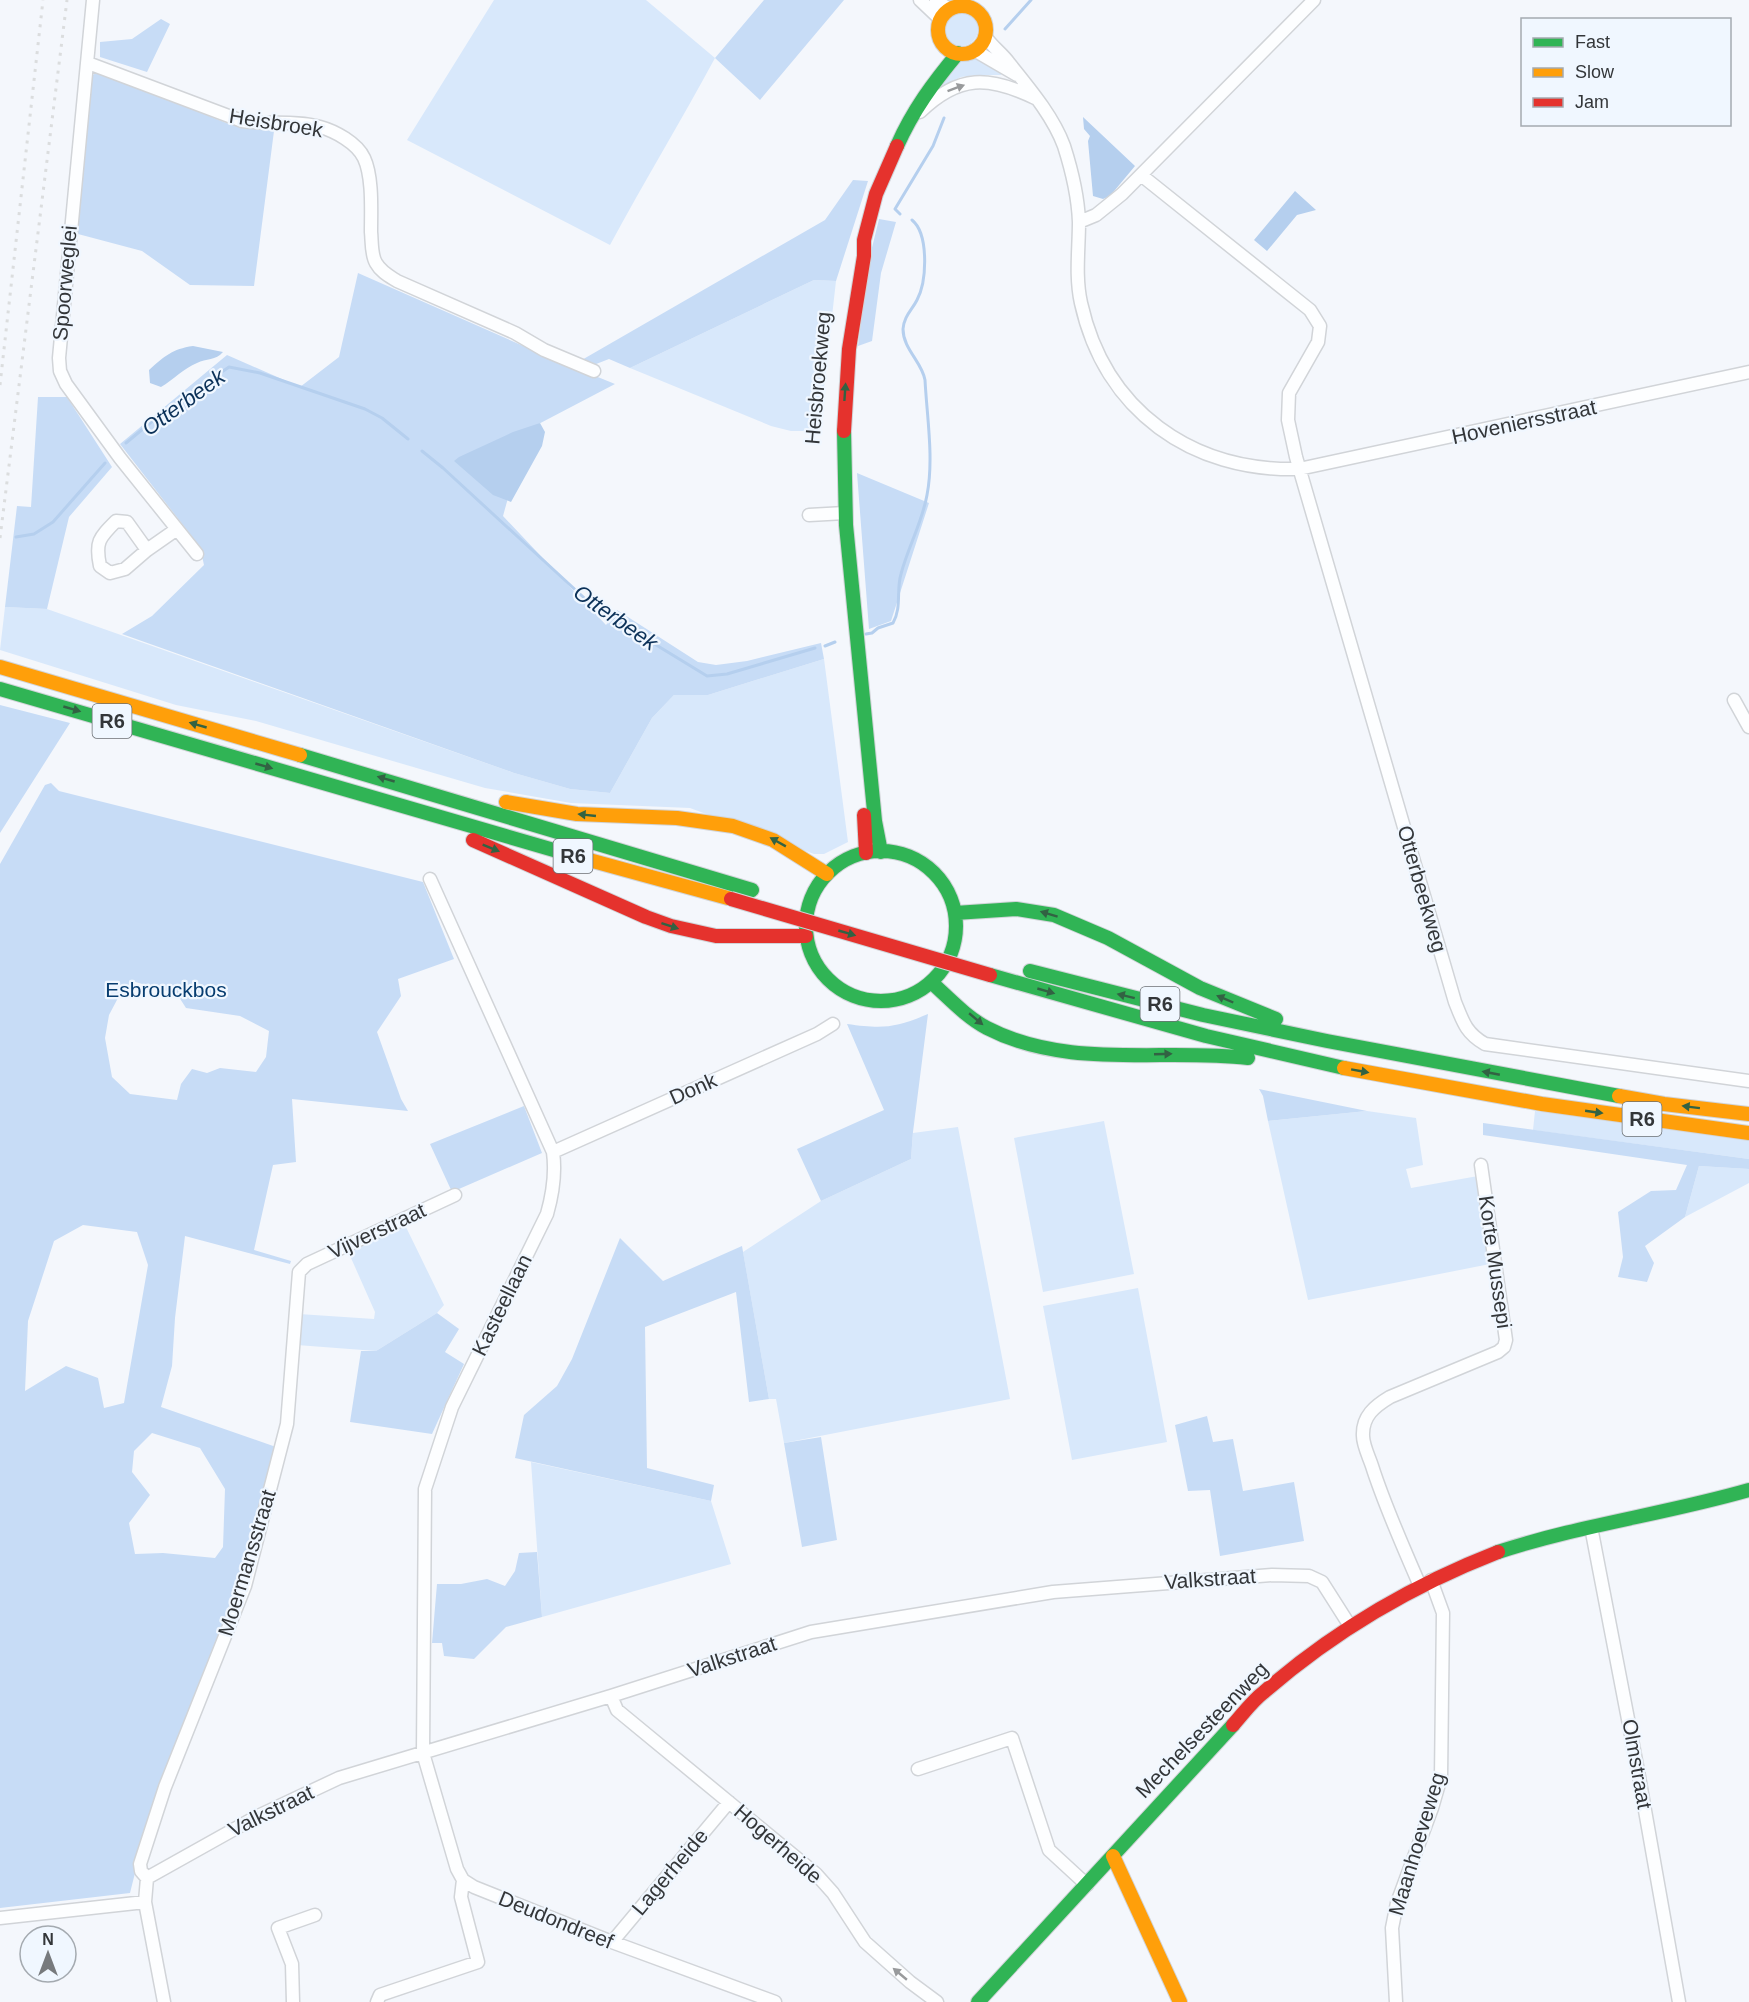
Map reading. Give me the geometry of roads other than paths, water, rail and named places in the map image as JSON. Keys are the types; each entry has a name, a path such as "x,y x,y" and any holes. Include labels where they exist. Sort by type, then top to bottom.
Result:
{"main road":[{"path":"982,17 987,0"},
{"path":"944,14 954,7 969,3 982,17 986,30 983,42 974,50 958,53 944,46"},
{"name":"Heisbroekweg","path":"930,86 944,46 938,30 944,14"},
{"name":"Heisbroekweg","path":"866,853 862,744 839,513 849,349 868,222 882,182 909,122 930,86 958,53"},
{"name":"R6","path":"0,667 442,796 757,892"},
{"name":"R6","path":"0,688 1171,1027 1303,1059 1536,1103 1749,1133"},
{"name":"Heisbroekweg","path":"862,744 881,852"},
{"path":"442,796 482,798 565,813 678,817 712,821 750,830 774,840 827,874"},
{"path":"416,810 437,826 515,857 646,917 671,926 716,936 806,936"},
{"path":"881,852 909,857 933,873 946,891 955,914 956,932 946,963 931,982 915,993 898,999 874,1001 858,998 845,992 824,976 809,950 806,936 808,907 819,884 827,874 851,857 881,852"},
{"path":"796,903 818,910"},
{"path":"955,914 1020,909 1058,917 1095,932 1224,999 1327,1041"},
{"path":"939,945 961,952"},
{"name":"R6","path":"1017,968 1203,1015 1327,1041 1664,1104 1749,1114"},
{"path":"931,982 985,1027 1022,1044 1069,1054 1172,1053 1224,1055 1284,1062 1303,1059"},
{"name":"Mechelsesteenweg","path":"978,2002 1263,1693 1305,1658 1350,1626 1426,1583 1483,1557 1535,1540 1716,1500 1749,1490"},
{"path":"1113,1856 1180,2002"}],"street":[{"name":"Spoorweglei","path":"93,0 58,358 60,371 66,384 120,458 197,554"},
{"path":"920,0 944,14"},
{"path":"936,0 944,14"},
{"path":"1078,222 1096,215 1109,206 1314,0"},
{"name":"Hoveniersstraat","path":"985,36 1008,61 1052,121 1062,143 1075,186 1081,302 1099,354 1124,393 1158,426 1183,444 1206,455 1256,468 1299,469 1749,372"},
{"name":"Hoveniersstraat","path":"974,50 1018,75"},
{"name":"Heisbroek","path":"88,63 242,121 303,123 322,127 339,135 356,147 364,157 368,172 372,243 375,261 382,272 397,281 515,333 544,350 594,370"},
{"path":"909,122 930,102 949,90 973,83 1001,84 1036,99"},
{"path":"1141,175 1310,310 1320,326 1318,342 1289,393 1288,420 1299,469"},
{"name":"Otterbeekweg","path":"1299,469 1455,1002 1465,1027 1473,1037 1485,1044 1506,1048 1749,1081"},
{"path":"809,515 839,513"},
{"path":"147,550 128,522 116,521 99,537 97,552 100,566 110,573 125,569 177,529"},
{"path":"1734,700 1749,727"},
{"name":"Kasteellaan","path":"423,1753 425,1489 452,1407 548,1214 553,1195 555,1169 553,1152 430,879"},
{"name":"Donk","path":"553,1152 817,1034 833,1024"},
{"name":"Korte Mussepi","path":"1426,1583 1378,1486 1362,1437 1367,1415 1374,1406 1390,1397 1498,1352 1504,1347 1506,1340 1480,1165"},
{"name":"Vijverstraat","path":"301,1269 307,1264 455,1195"},
{"name":"Moermansstraat","path":"147,1878 141,1871 140,1864 165,1787 242,1594 287,1424 298,1276 301,1269"},
{"name":"Olmstraat","path":"1591,1527 1679,2002"},
{"name":"Valkstraat","path":"147,1878 256,1817 339,1778 811,1632 1053,1592 1272,1575 1309,1576 1322,1582 1350,1626"},
{"name":"Maanhoeveweg","path":"1396,2002 1392,1928 1397,1903 1441,1777 1443,1613 1426,1583"},
{"name":"Hogerheide","path":"610,1696 617,1710 816,1874 833,1893 865,1942 910,1982 937,2002"},
{"path":"918,1769 1012,1738 1049,1850 1088,1885"},
{"path":"377,2002 380,1995 478,1962 461,1897 463,1880 457,1869 423,1753"},
{"name":"Lagerheide","path":"612,1942 729,1802"},
{"path":"147,1878 145,1902 164,2002"},
{"name":"Deudondreef","path":"463,1880 474,1887 748,1997 775,2002"},
{"path":"0,1918 145,1902"},
{"path":"293,2002 292,1964 278,1928 315,1915"}],"waterway":[{"name":"Otterbeek","path":"1005,29 1031,0"},
{"name":"Otterbeek","path":"900,214 895,209 933,146 944,118"},
{"name":"Otterbeek","path":"866,634 893,623 896,617 901,574 922,515 929,481 930,453 925,380 906,343 903,329 920,292 925,258 918,227 912,220"},
{"name":"Otterbeek","path":"126,443 162,413 229,367 260,373 365,409 382,418 408,439"},
{"name":"Otterbeek","path":"422,451 594,607 707,676 727,674 815,648"},
{"name":"Otterbeek","path":"16,537 34,534 53,522 105,463"},
{"name":"Otterbeek","path":"825,646 835,642"}],"railway":[{"path":"0,385 43,0"},
{"path":"0,538 67,0"}],"park label":[{"name":"Esbrouckbos","path":"166,990"}]}
